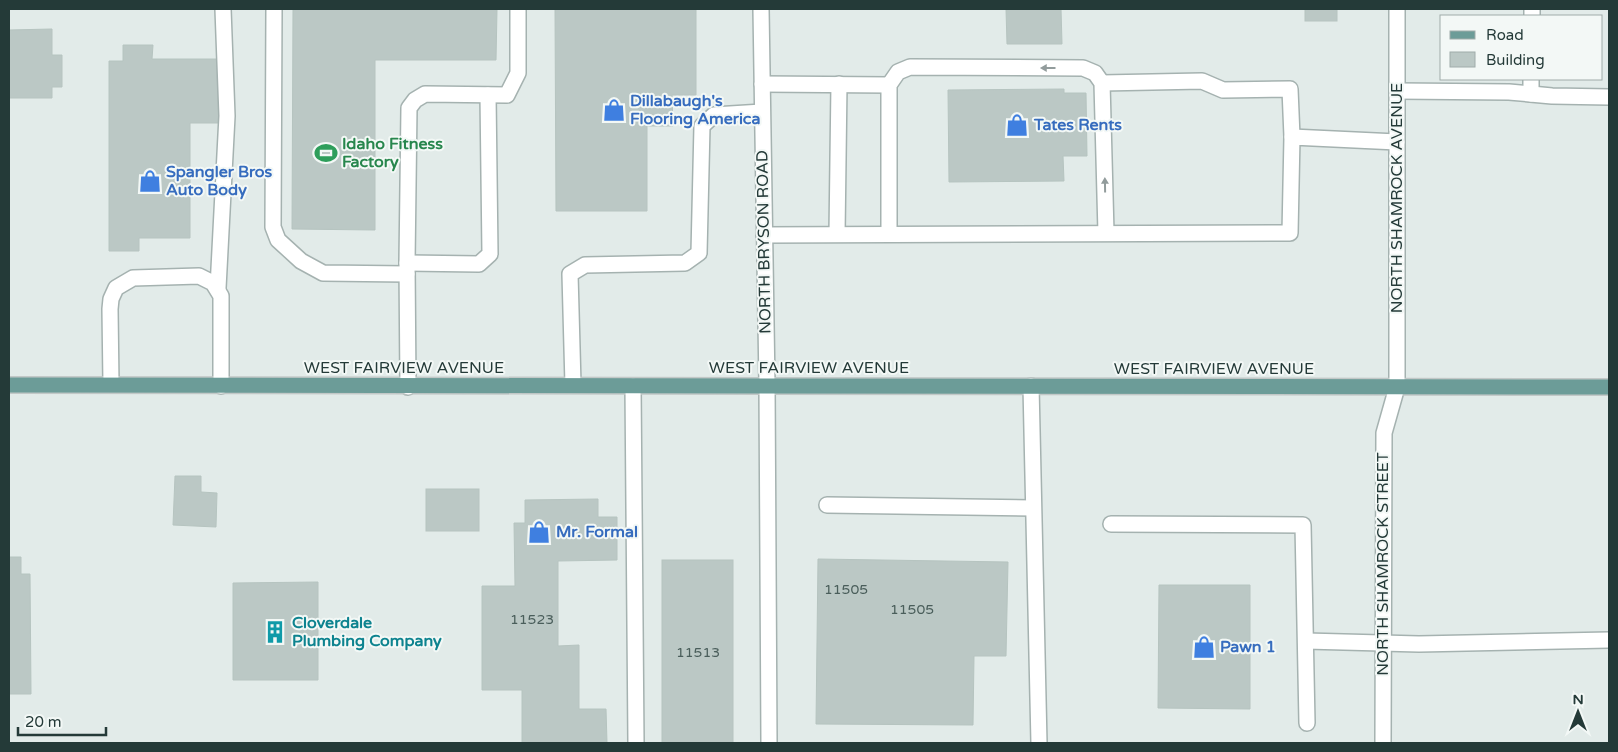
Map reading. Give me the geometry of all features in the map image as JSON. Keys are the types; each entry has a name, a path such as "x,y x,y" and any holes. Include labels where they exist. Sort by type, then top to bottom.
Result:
{"main road":[{"name":"WEST FAIRVIEW AVENUE","path":"9,385 111,384 408,387 767,385 1609,387"}],"street":[{"path":"221,386 221,296 218,288 227,116 223,9"},
{"path":"274,9 273,228 278,240 301,261 323,273 479,264 490,254 488,95"},
{"path":"408,387 407,268 410,108 415,100 425,94 507,95 518,73 518,9"},
{"name":"NORTH BRYSON ROAD","path":"761,9 770,742"},
{"name":"NORTH SHAMROCK AVENUE","path":"1397,9 1397,387"},
{"path":"889,234 889,85 898,72 910,67 1084,68 1095,73 1102,83 1106,233"},
{"path":"764,235 1290,233 1292,137 1290,89 1223,90 1202,81 1102,83"},
{"path":"762,84 889,85"},
{"path":"837,234 839,84"},
{"path":"1397,92 1531,86 1609,97"},
{"path":"573,385 570,274 584,265 685,263 699,253 702,126 714,115 762,112"},
{"path":"1292,137 1397,142"},
{"path":"111,384 110,309 111,299 116,288 134,278 199,276 218,288"},
{"path":"633,386 636,743"},
{"path":"1031,386 1038,743"},
{"name":"NORTH SHAMROCK STREET","path":"1383,743 1384,433 1397,387"},
{"path":"827,505 1033,508"},
{"path":"1110,524 1303,525 1307,722"},
{"path":"1306,641 1383,644 1609,640"}],"building":[{"path":"293,9 497,9 496,60 375,60 375,230 292,229"},
{"name":"Dillabaugh's Flooring America","path":"555,9 696,9 696,95 672,95 673,126 647,126 647,211 556,211"},
{"path":"1006,9 1061,9 1062,44 1007,44"},
{"path":"1305,9 1337,9 1337,21 1305,21"},
{"path":"52,29 52,55 62,55 62,87 52,87 52,98 9,98 9,30"},
{"name":"Spangler Bros Auto Body","path":"123,45 153,45 152,59 220,59 220,123 190,123 190,238 139,238 139,251 109,251 109,61 123,61"},
{"name":"Tates Rents","path":"1064,89 1064,93 1086,93 1087,156 1063,156 1064,181 949,182 948,90"},
{"path":"175,476 201,476 201,492 217,493 216,527 173,525"},
{"path":"426,489 479,489 479,531 426,531"},
{"path":"598,499 598,517 617,517 617,560 558,561 558,646 579,645 579,709 606,709 607,743 522,743 522,690 482,690 482,586 515,586 514,523 525,523 525,500"},
{"path":"9,557 21,557 21,574 30,574 31,694 9,694"},
{"path":"818,559 1008,562 1006,656 974,656 973,725 816,724"},
{"path":"662,560 733,560 733,743 662,743"},
{"name":"Cloverdale Plumbing Company","path":"318,582 318,680 233,680 233,583"},
{"name":"Pawn 1","path":"1159,585 1250,585 1250,709 1158,708"}],"place":[{"name":"Dillabaugh's Flooring America","path":"614,110"},
{"name":"Tates Rents","path":"1017,125"},
{"name":"Idaho Fitness Factory","path":"326,153"},
{"name":"Spangler Bros Auto Body","path":"150,181"},
{"name":"Mr. Formal","path":"539,532"},
{"name":"Cloverdale Plumbing Company","path":"275,632"},
{"name":"Pawn 1","path":"1204,647"}]}
